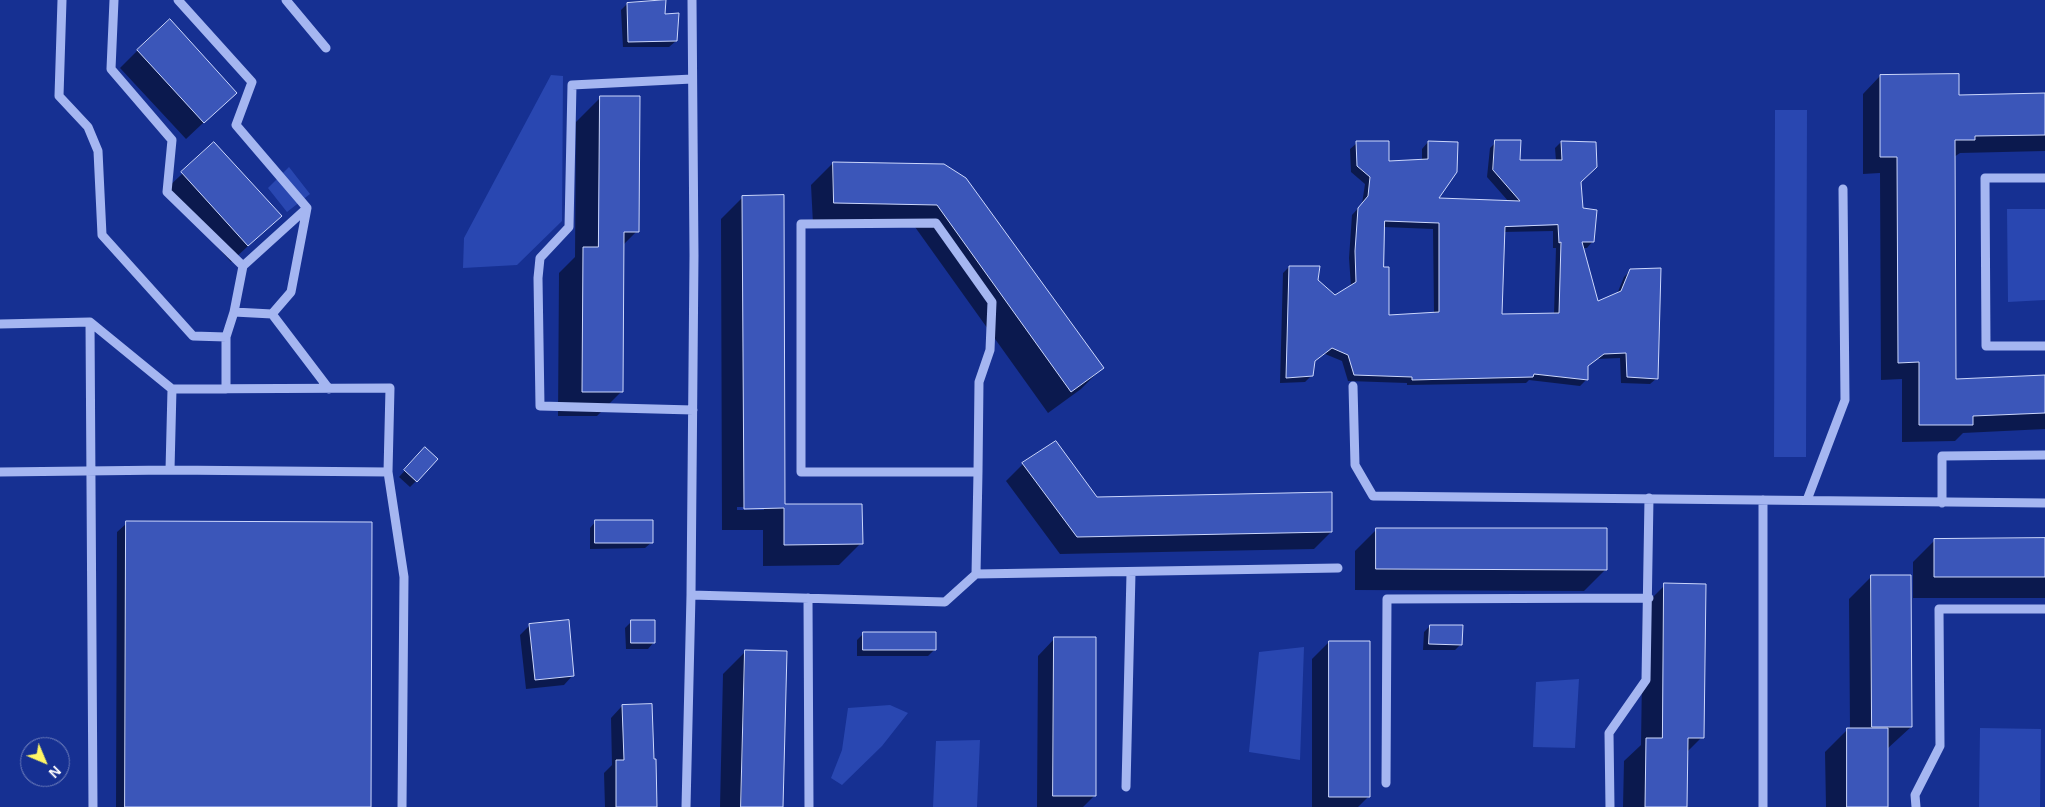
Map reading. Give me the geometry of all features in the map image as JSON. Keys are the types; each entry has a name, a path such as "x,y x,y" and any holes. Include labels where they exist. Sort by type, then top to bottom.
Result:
{"street":[{"path":"62,0 59,96 88,127 98,151 102,235 193,336 226,337"},
{"path":"114,0 111,69 172,140 167,192 243,266"},
{"path":"178,0 252,82 236,125 307,208"},
{"path":"286,0 326,48"},
{"path":"686,807 693,410 692,0"},
{"path":"692,79 572,85 568,227 540,258 538,278 540,406 693,410"},
{"path":"2045,178 1985,178 1985,188 1986,346 2045,346"},
{"path":"1807,500 1845,400 1843,189"},
{"path":"226,389 226,337 234,312 243,266 307,208"},
{"path":"272,314 291,292 307,208"},
{"path":"976,574 980,382 990,350 992,302 936,223 801,224 801,472 978,472"},
{"path":"234,312 272,314 329,389"},
{"path":"90,322 93,807"},
{"path":"0,324 90,322 172,389 390,388 388,472 404,577 402,807"},
{"path":"1353,386 1355,465 1373,496 2045,503"},
{"path":"170,470 172,389"},
{"path":"1942,503 1942,456 2045,455"},
{"path":"0,472 170,470 388,472"},
{"path":"1610,807 1609,733 1646,680 1649,598 1649,498"},
{"path":"1762,500 1763,807"},
{"path":"691,596 945,602 976,574 1131,573 1338,568"},
{"path":"1126,787 1131,573"},
{"path":"808,598 809,807"},
{"path":"1386,783 1387,599 1649,598"},
{"path":"1916,807 1915,795 1940,746 1940,609 2045,610"}],"shaded area":[{"path":"551,75 563,76 562,221 517,265 463,268 464,238"},
{"path":"1775,110 1807,110 1806,457 1774,457"},
{"path":"289,167 310,194 287,212 268,188"},
{"path":"2007,209 2045,209 2045,300 2008,302"},
{"path":"1304,647 1300,760 1249,752 1259,652"},
{"path":"1579,679 1575,748 1533,747 1536,682"},
{"path":"890,705 908,713 882,746 842,785 831,778 842,750 848,708"},
{"path":"1980,728 2041,729 2040,807 1979,807"},
{"path":"980,740 977,807 933,807 936,741"}],"building":[{"path":"666,0 665,14 679,13 677,41 628,42 627,3"},
{"path":"170,19 237,93 204,123 137,50"},
{"path":"1959,74 1959,95 2045,93 2045,135 1975,136 1975,140 1955,140 1956,379 2045,375 2045,413 1973,416 1973,425 1919,425 1919,362 1898,363 1897,157 1880,157 1880,75"},
{"path":"600,96 640,96 639,232 624,232 623,392 582,392 583,247 598,247"},
{"path":"1495,140 1521,140 1520,160 1562,160 1561,141 1596,142 1597,167 1581,182 1583,208 1597,210 1594,242 1582,242 1598,301 1621,291 1630,269 1661,268 1658,379 1627,377 1626,353 1604,354 1588,366 1588,380 1534,374 1533,377 1412,380 1412,377 1354,375 1348,355 1332,348 1315,361 1313,376 1286,378 1289,266 1320,266 1318,280 1335,295 1356,282 1355,251 1358,208 1368,196 1370,177 1357,166 1356,141 1389,141 1389,161 1428,159 1428,141 1458,142 1457,172 1439,198 1520,201 1493,170","holes":["1385,221 1439,223 1439,312 1389,315 1389,267 1384,267","1558,225 1559,243 1561,242 1559,313 1502,314 1505,227"]},
{"path":"214,142 282,216 248,246 181,172"},
{"path":"833,162 944,164 966,178 1104,368 1071,392 937,205 834,203"},
{"path":"784,195 785,504 862,504 863,544 784,545 784,508 744,509 742,196"},
{"path":"1056,441 1097,497 1332,492 1332,532 1077,537 1022,463"},
{"path":"425,447 438,459 417,482 404,470"},
{"path":"595,520 653,520 653,543 595,543"},
{"path":"126,521 372,522 371,807 125,807"},
{"path":"1376,528 1607,528 1607,570 1376,569"},
{"path":"2045,538 2045,577 1934,577 1934,539"},
{"path":"1871,575 1911,575 1912,727 1872,727"},
{"path":"1664,583 1706,584 1704,738 1688,738 1687,807 1645,807 1646,738 1662,738"},
{"path":"569,620 574,676 535,680 529,624"},
{"path":"631,620 655,620 655,643 631,643"},
{"path":"1430,625 1463,625 1462,645 1429,644"},
{"path":"863,632 936,632 936,650 863,650"},
{"path":"1054,637 1096,637 1096,796 1053,796"},
{"path":"1329,641 1370,641 1370,797 1329,797"},
{"path":"745,650 787,651 783,807 741,807"},
{"path":"652,704 657,807 616,807 616,760 624,760 622,705"},
{"path":"1847,728 1888,728 1888,807 1847,807"}]}
